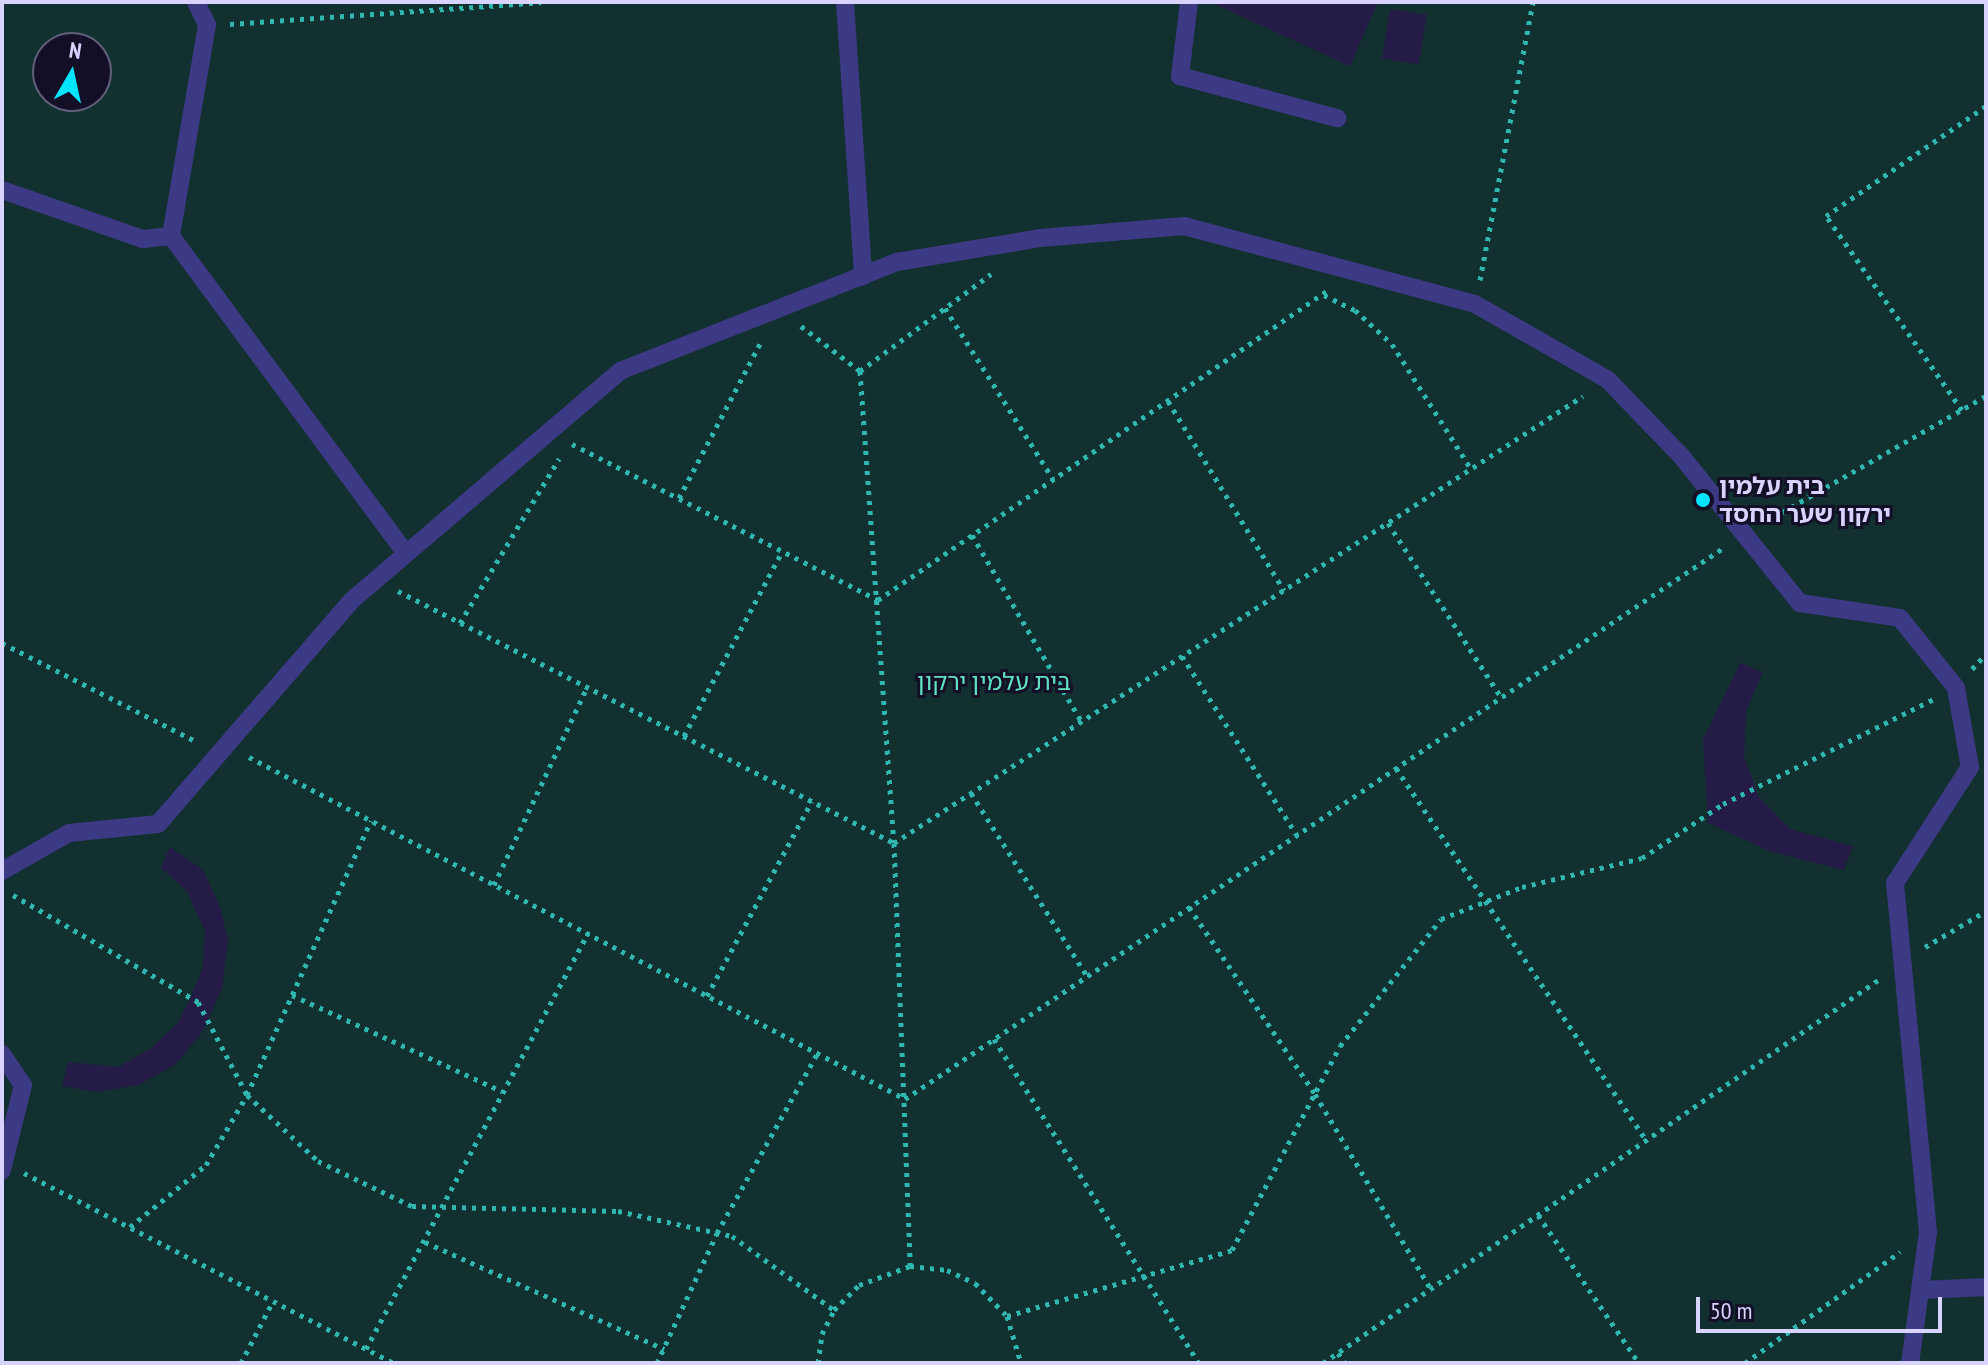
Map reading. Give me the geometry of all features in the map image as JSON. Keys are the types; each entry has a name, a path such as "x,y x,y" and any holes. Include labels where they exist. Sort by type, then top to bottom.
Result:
{"lane":[{"path":"196,2 207,25 171,236 406,554"},
{"path":"845,2 863,276"},
{"path":"1189,2 1180,76 1337,118"},
{"path":"2,190 143,239 171,236"},
{"path":"2,871 69,833 158,824 351,601 620,371 897,262 1041,238 1184,226 1475,304 1608,380 1682,457 1800,603 1900,618 1956,688 1970,767 1895,883 1928,1232 1923,1290 1910,1363"},
{"path":"2,1054 23,1085 3,1166"},
{"path":"1923,1290 1986,1287"}],"path":[{"path":"397,2 398,12"},
{"path":"207,25 541,2"},
{"path":"1475,304 1533,2"},
{"path":"1962,410 1826,216 1986,106"},
{"path":"860,371 1005,264"},
{"path":"878,600 1355,271"},
{"path":"1323,294 1355,310 1392,344 1471,469"},
{"path":"945,308 1053,479"},
{"path":"679,498 779,309 860,371 894,843 910,1266"},
{"path":"894,843 1608,380"},
{"path":"905,1099 1744,533 1986,396"},
{"path":"1168,401 1284,590"},
{"path":"548,432 878,600"},
{"path":"460,623 569,442"},
{"path":"1388,523 1501,697"},
{"path":"972,535 1081,721"},
{"path":"684,736 782,552"},
{"path":"376,580 894,843"},
{"path":"2,643 371,821 905,1099"},
{"path":"1182,656 1297,835"},
{"path":"494,885 587,687"},
{"path":"1007,1316 1232,1250 1340,1046 1441,919 1522,887 1642,858 1723,804 1956,688"},
{"path":"1396,768 1647,1141"},
{"path":"971,793 1087,976"},
{"path":"707,996 812,801"},
{"path":"130,1227 206,1165 247,1095 371,821"},
{"path":"2,888 198,1002 247,1095 318,1161 412,1206 618,1211 732,1236 834,1310"},
{"path":"1189,907 1315,1094 1431,1289"},
{"path":"1323,1363 1647,1141 1904,959 1986,911"},
{"path":"366,1349 588,934"},
{"path":"292,995 502,1091"},
{"path":"994,1039 1199,1363"},
{"path":"657,1363 717,1233 817,1054"},
{"path":"3,1166 130,1227 393,1363"},
{"path":"1538,1215 1639,1363"},
{"path":"1747,1363 1928,1232"},
{"path":"425,1242 664,1349"},
{"path":"818,1363 822,1334 834,1310 859,1285 910,1266 947,1270 975,1283 1007,1316 1021,1363"},
{"path":"241,1363 273,1301"},
{"path":"1338,1353 1345,1363"}],"green space":[{"name":"בית עלמין ירקון","path":"2,2 1986,2 1986,1363 2,1363"}],"building":[{"path":"1210,2 1378,2 1350,66"},
{"path":"1390,9 1427,15 1419,64 1382,58"},
{"path":"1740,663 1763,672 1746,711 1744,756 1758,796 1790,829 1853,846 1844,870 1769,851 1708,823 1703,740"},
{"path":"170,847 203,870 220,907 228,940 222,989 202,1032 175,1065 138,1085 98,1092 62,1086 68,1062 118,1067 150,1049 178,1023 194,990 203,966 205,931 187,891 161,868"}],"place":[{"name":"בית עלמין ירקון שער החסד","path":"1703,500"}]}
